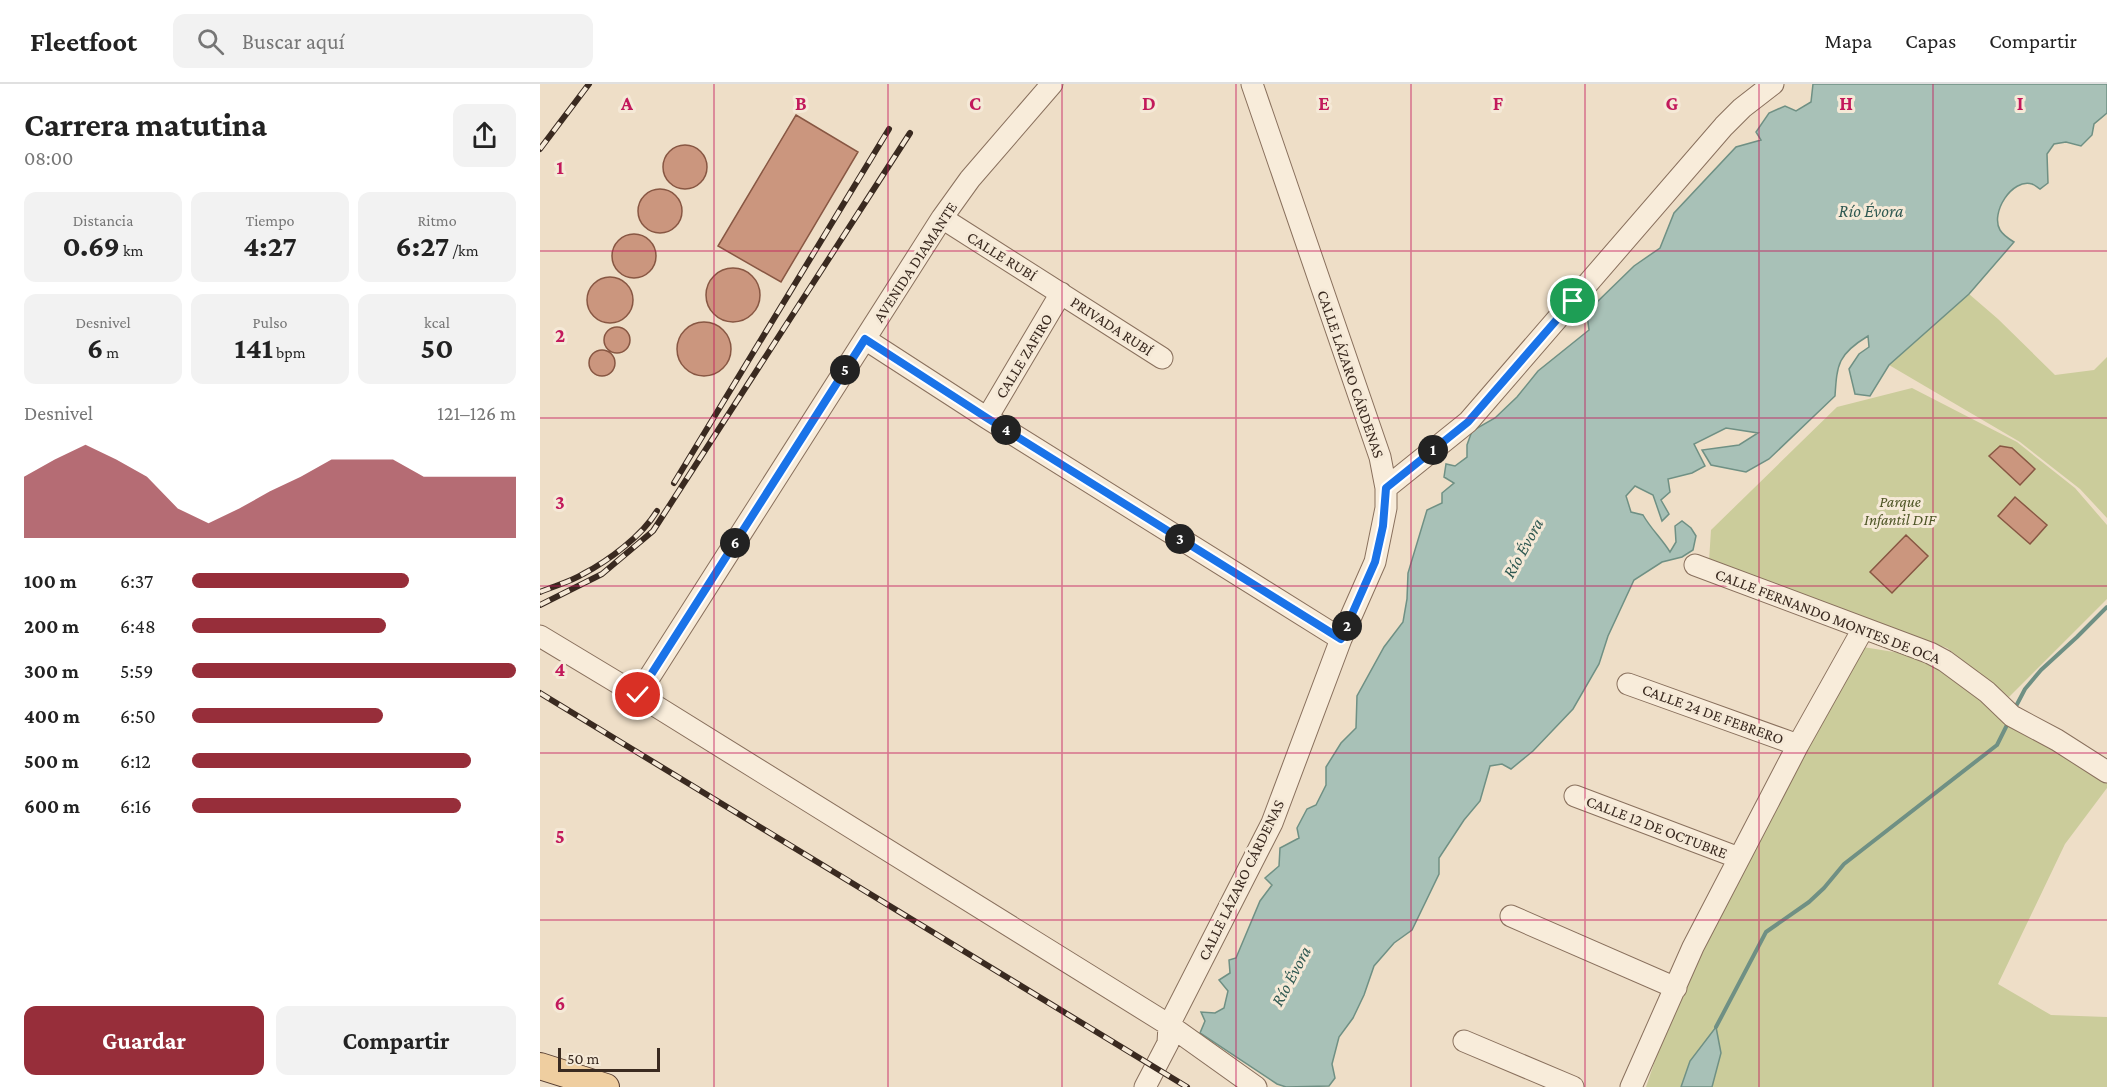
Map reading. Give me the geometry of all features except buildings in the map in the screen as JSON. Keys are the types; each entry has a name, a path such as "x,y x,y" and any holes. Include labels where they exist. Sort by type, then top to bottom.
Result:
{"main road":[{"path":"540,1066 606,1087"}],"street":[{"name":"AVENIDA DIAMANTE","path":"638,695 942,218 970,179 1052,84"},
{"name":"CALLE LÁZARO CÁRDENAS","path":"1145,1087 1168,1043 1169,1025 1272,823 1341,639 1375,562 1383,526 1386,488 1377,447 1252,84"},
{"path":"1386,488 1468,422 1729,121 1773,84"},
{"name":"CALLE RUBÍ","path":"942,218 1061,293"},
{"name":"PRIVADA RUBÍ","path":"1061,293 1162,358"},
{"name":"CALLE ZAFIRO","path":"987,418 1061,293"},
{"path":"865,339 1341,639"},
{"name":"CALLE FERNANDO MONTES DE OCA","path":"1695,565 1930,653 1987,692 2012,716 2107,772"},
{"path":"1631,1087 1693,947 1798,745 1863,629"},
{"path":"540,636 1169,1025 1256,1087"},
{"name":"CALLE 24 DE FEBRERO","path":"1628,684 1798,745"},
{"name":"CALLE 12 DE OCTUBRE","path":"1575,796 1739,858"},
{"path":"1511,916 1676,988"},
{"path":"1464,1041 1573,1087"}],"green space":[{"path":"1969,294 2055,375 2094,370 2107,357 2107,518 2080,489 2020,442 1889,365"},
{"name":"Parque Infantil DIF","path":"1912,388 2017,442 2075,488 2107,525 2107,599 2009,697 1947,648 1709,561 1711,530 1837,407"},
{"path":"1863,647 1937,659 2001,720 2107,775 2107,788 2065,844 1998,984 2051,1015 2107,1017 2107,1087 1646,1087 1684,975"}],"water":[{"name":"Río Évora","path":"1813,84 2107,84 2107,113 2094,124 2092,135 2081,146 2066,142 2054,144 2047,154 2048,183 2040,189 2032,184 2024,184 2010,191 2000,206 1998,223 2001,232 2014,242 1969,294 1889,365 1870,396 1855,394 1849,369 1859,354 1869,347 1868,336 1850,348 1841,361 1835,396 1769,459 1746,472 1711,465 1702,450 1739,445 1758,433 1726,428 1694,444 1705,466 1692,473 1668,479 1670,492 1661,500 1669,514 1662,521 1653,495 1635,486 1626,496 1631,512 1643,515 1670,552 1676,542 1675,526 1682,521 1691,528 1696,536 1693,550 1682,557 1662,562 1634,580 1608,636 1599,664 1573,709 1533,751 1511,769 1502,764 1490,766 1480,801 1464,820 1439,858 1439,874 1412,930 1394,943 1374,966 1353,1018 1339,1037 1332,1064 1335,1078 1329,1086 1286,1087 1277,1084 1200,1033 1205,1021 1201,1012 1215,1013 1224,1008 1228,991 1219,980 1230,973 1229,960 1236,958 1260,901 1272,885 1265,878 1279,866 1280,848 1299,838 1297,828 1307,809 1316,805 1326,785 1326,767 1341,743 1356,728 1357,696 1384,647 1403,622 1408,573 1427,510 1442,503 1442,493 1454,483 1444,477 1446,464 1455,466 1467,457 1467,445 1472,431 1495,418 1517,397 1538,371 1589,330 1587,315 1595,304 1634,266 1660,248 1674,213 1736,147 1761,140 1756,132 1769,113 1785,106 1796,111 1811,102"},
{"path":"1716,1027 1721,1053 1712,1087 1681,1087 1690,1061"}],"waterway":[{"path":"2014,710 2025,689 2041,670 2107,607"},
{"path":"1716,1027 1766,932 1809,902 1844,864 1997,745 2008,723"}],"railway":[{"path":"540,149 589,84"},
{"path":"674,483 889,129"},
{"path":"540,605 602,574 653,531 910,133"},
{"path":"540,592 593,569 643,530 657,511"},
{"path":"540,693 1187,1087"}],"route":[{"path":"638,695 865,339 1341,639 1375,562 1386,508 1386,488 1468,422 1573,301"}]}
